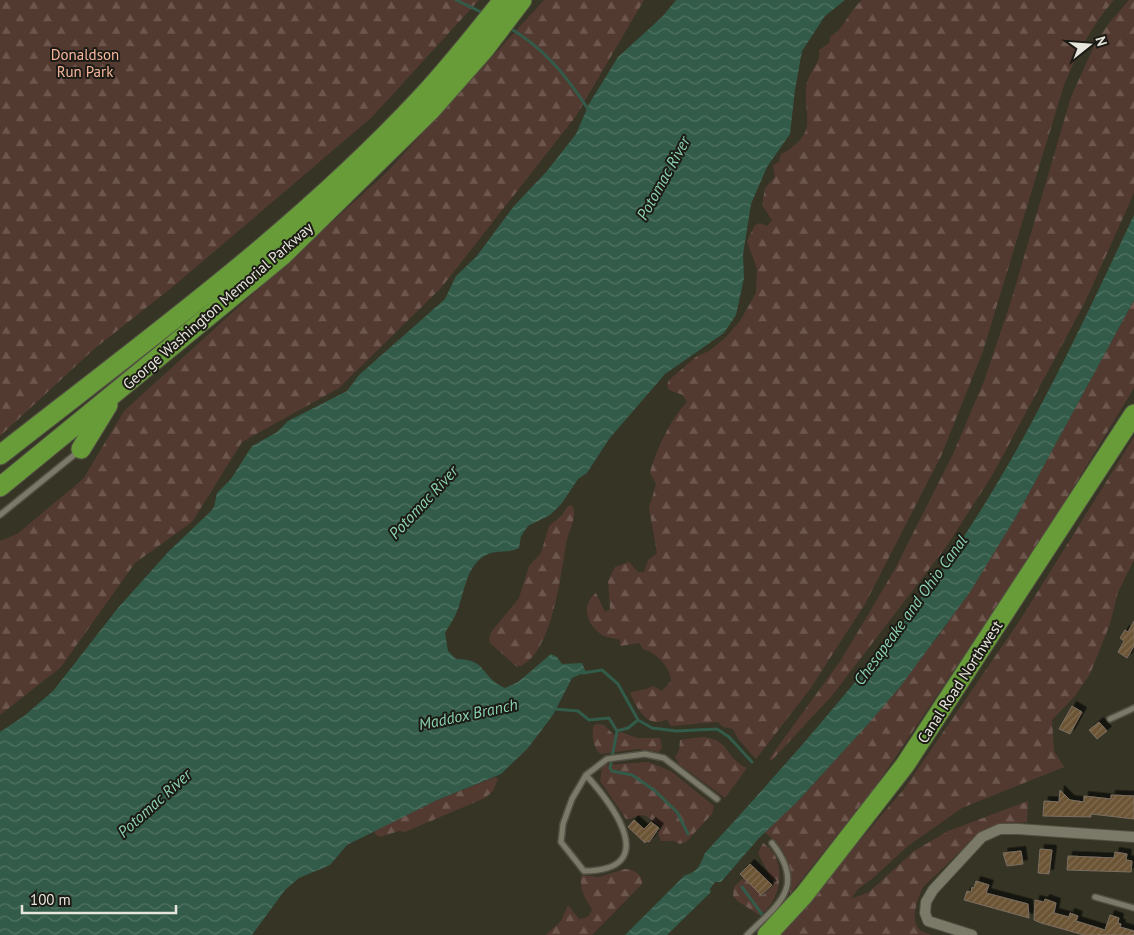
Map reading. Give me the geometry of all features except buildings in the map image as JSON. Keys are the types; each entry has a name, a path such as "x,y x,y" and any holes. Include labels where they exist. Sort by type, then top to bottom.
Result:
{"highway":[{"name":"George Washington Memorial Parkway","path":"0,487 282,256 426,104 503,0"},
{"name":"George Washington Memorial Parkway","path":"0,455 281,232 484,50 522,0"},
{"path":"81,449 116,392"},
{"name":"Canal Road Northwest","path":"765,928 804,895 905,766 1134,414"}],"street":[{"path":"972,935 932,923 926,917 925,909 933,890 979,839 992,831 1018,829 1134,837"}],"lane":[{"path":"0,515 81,449"},
{"path":"1110,718 1134,708"},
{"path":"586,775 617,813 624,829 624,853 618,862 606,870 584,871 561,842 563,824 572,798 586,775 607,759 645,754 664,758 717,799"},
{"path":"747,935 765,928 770,915 782,900 786,888 784,865 780,853 772,843"},
{"path":"1095,897 1134,908"}],"green space":[{"name":"Donaldson Run Park","path":"0,0 479,0 372,117 175,285 94,349 0,436"},
{"path":"544,0 644,0 576,116 441,288 339,388 242,442 192,522 135,563 61,667 0,715 0,541 17,534 83,479 124,411 388,171"},
{"path":"862,0 1114,0 1086,40 1064,85 983,351 941,456 865,604 810,689 756,759 738,739 733,729 723,727 718,722 671,726 667,720 654,722 645,717 637,708 630,693 653,686 662,691 671,681 666,666 658,657 644,650 639,643 620,646 620,640 606,637 598,632 590,622 587,610 591,598 596,593 605,612 610,609 608,581 615,567 629,562 638,572 644,572 648,560 657,553 649,508 656,484 650,473 664,436 675,417 687,402 683,395 669,390 667,385 669,380 697,356 709,351 725,338 740,321 756,293 757,269 747,241 755,225 760,223 767,226 772,220 762,205 765,188 775,177 773,165 779,162 781,154 799,141 806,130 806,89 808,79 819,58 819,50 829,43 830,37 840,29"},
{"path":"1129,0 1134,0 1134,193 1086,300 993,474 946,547 831,697 771,761 769,759 841,660 895,569 953,454 984,381 1011,301 1071,97 1095,44 1109,23"},
{"path":"1134,300 1134,388 1042,539 876,786 790,894 791,884 787,859 778,845 764,832 797,802 869,723 943,630 1017,515"},
{"path":"1134,437 1134,560 1118,592 1110,624 1090,674 1075,696 1052,720 1054,751 1064,767 962,808 908,846 858,889 851,899 869,892 914,851 948,831 1028,801 1027,822 1004,824 983,830 923,887 916,909 915,921 920,930 931,935 779,935 904,789 1020,620"},
{"path":"571,505 574,518 567,540 557,594 546,633 529,661 517,667 490,643 491,632 519,598 529,566 541,553 549,526"},
{"path":"594,725 604,725 614,735 621,732 637,738 660,738 662,748 659,752 639,749 600,754 594,744 593,736"},
{"path":"701,737 717,741 734,759 747,768 725,798 679,764 675,757 679,750 680,740"},
{"path":"648,762 671,771 714,806 712,814 686,842 680,844 674,841 661,841 658,833 662,827 644,815 626,819 600,781 602,768 605,765"},
{"path":"495,777 498,779 493,791 485,798 405,832 399,831 380,837 375,834 374,830 435,801"},
{"path":"763,843 776,858 779,879 773,900 767,909 759,915 733,896 734,887 744,877 763,895 774,884 758,853"},
{"path":"625,869 637,873 641,878 642,884 592,935 546,935 561,921 568,905 579,919 586,918 590,914 592,909 583,894 581,875 599,877"}],"water":[{"name":"Potomac River","path":"676,0 845,0 825,16 802,51 790,134 767,167 751,204 743,255 744,278 736,315 724,333 665,374 609,439 587,473 578,479 562,503 550,515 528,526 521,536 519,548 511,551 490,553 479,560 469,574 454,618 445,633 448,651 456,659 474,662 491,679 505,688 518,682 551,654 557,657 562,664 582,663 586,672 572,678 553,715 528,748 501,774 435,801 347,845 330,865 299,878 285,890 252,935 0,935 0,732 24,716 53,691 118,608 169,551 210,512 214,507 217,493 231,479 252,446 277,432 288,421 347,391 359,375 445,299 456,276 476,257 514,206 547,171 576,134 589,104 618,57 662,17"},
{"path":"1134,215 1134,300 1017,515 970,592 900,687 869,723 797,802 759,838 721,882 715,882 710,889 711,892 667,935 625,935 685,875 693,872 698,867 705,853 803,744 866,669 926,591 980,511 1028,429 1072,344"}],"waterway":[{"path":"456,0 485,14"},
{"path":"508,27 532,43 553,63 588,109"},
{"path":"583,673 602,670 618,684 638,720 652,728 676,731 717,729 729,737 752,762"},
{"name":"Maddox Branch","path":"554,709 578,711 589,720 609,718 617,731 610,768 612,771 632,775 654,790 677,812 688,834"},
{"path":"617,731 628,728 638,720"},
{"name":"Maddox Branch","path":"742,887 764,917"}],"water label":[{"name":"Chesapeake and Ohio Canal","path":"910,610"}]}
